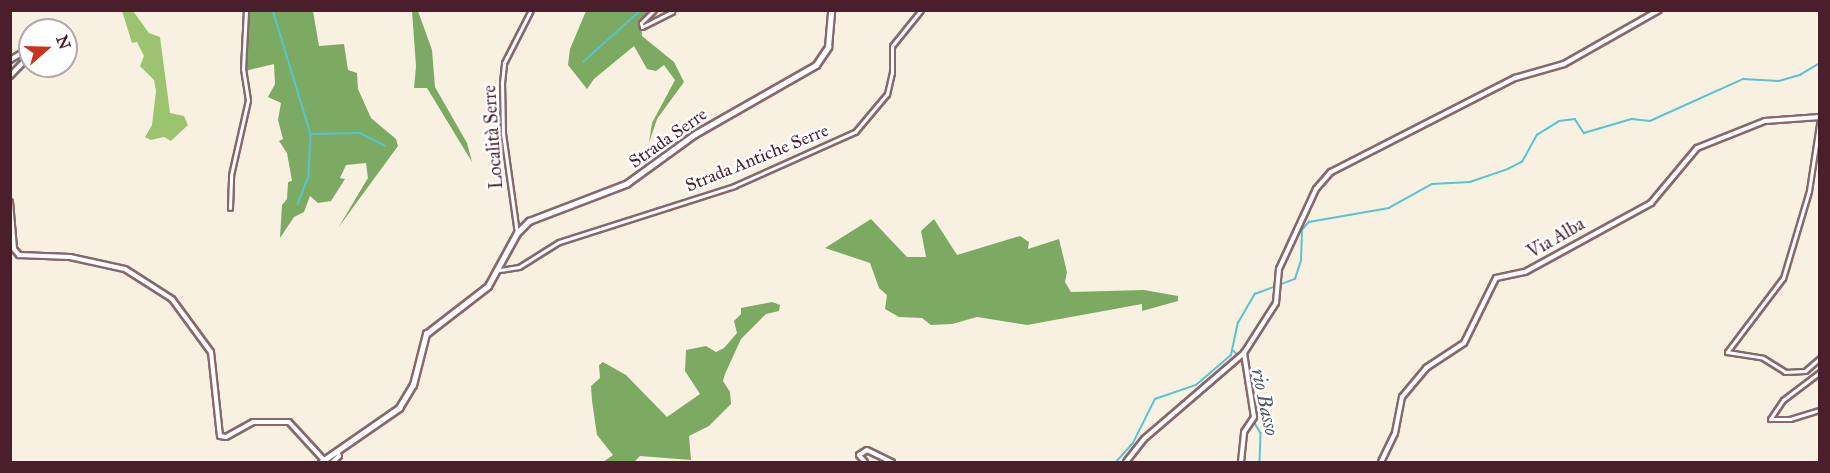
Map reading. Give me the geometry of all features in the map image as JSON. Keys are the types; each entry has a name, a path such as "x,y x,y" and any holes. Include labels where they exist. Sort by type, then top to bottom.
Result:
{"main road":[{"name":"Strada Serre","path":"322,461 399,408 413,385 426,334 473,298 500,270 517,233 546,212 626,184 694,134 816,65 828,47 831,10"}],"street":[{"path":"230,207 231,175 248,100 243,69 246,10"},
{"name":"Località Serre","path":"517,233 503,134 502,83 504,63 531,10"},
{"path":"654,10 641,23 642,27 672,12"},
{"name":"Strada Antiche Serre","path":"500,270 519,267 559,243 735,186 855,132 887,94 892,73 892,46 921,10"},
{"path":"1126,462 1144,439 1241,355 1279,297 1276,283 1279,269 1316,189 1331,172 1515,78 1564,64 1659,10"},
{"path":"1820,118 1809,191 1783,278 1727,352 1763,358 1785,372 1805,371 1820,358"},
{"name":"Via Alba","path":"1381,462 1395,433 1402,397 1426,368 1470,336 1484,297 1496,278 1525,272 1651,203 1697,148 1765,121 1820,118"},
{"path":"10,202 14,249 18,255 70,257 125,269 172,299 211,352 220,436 226,437 253,422 289,422 322,461"},
{"path":"1240,462 1244,432 1252,419 1241,355"},
{"path":"1820,372 1783,400 1770,419 1790,419 1820,410"},
{"path":"866,462 859,454 867,450 892,462"},
{"path":"333,462 339,456 337,451"}],"green space":[{"path":"122,11 133,11 149,33 160,37 170,113 184,116 188,125 171,141 164,137 151,140 145,137 152,125 156,91 154,80 140,66 144,56 137,42 132,43"},
{"path":"249,11 313,11 319,46 344,44 348,70 357,73 358,89 371,118 396,139 398,146 338,228 368,178 366,163 346,165 340,178 345,179 331,201 318,203 310,196 304,212 294,217 280,238 282,205 287,199 288,182 292,181 287,153 279,141 283,139 278,120 281,103 268,97 275,84 274,64 245,71"},
{"path":"412,11 418,11 432,50 435,87 467,143 472,162 427,88 414,88 416,66"},
{"path":"586,11 651,11 641,20 642,36 674,62 684,82 657,119 649,143 652,123 675,80 664,65 656,71 647,69 634,46 594,79 587,89 568,65 570,49"},
{"path":"871,219 907,257 926,257 921,231 934,219 957,255 1020,236 1029,242 1028,249 1059,239 1067,272 1065,282 1071,292 1144,290 1178,296 1178,301 1142,311 1142,304 1027,325 977,317 952,324 931,325 922,318 899,317 885,309 887,295 879,288 870,263 825,248"},
{"path":"772,302 780,305 779,311 766,314 741,339 725,374 723,381 730,392 731,404 709,426 689,436 691,460 640,456 634,462 603,462 613,455 597,435 591,386 600,378 599,365 603,362 626,375 667,417 700,394 685,371 686,350 706,346 716,352 724,348 737,333 734,321 741,314 741,308"}],"waterway":[{"path":"273,10 311,134 309,176 298,204"},
{"path":"583,62 641,10"},
{"path":"1116,462 1133,443 1155,399 1196,385 1231,355 1238,323 1255,294 1295,279 1301,260 1302,230 1309,222 1389,208 1432,184 1470,182 1508,169 1522,162 1537,135 1559,121 1575,119 1584,133 1632,119 1650,121 1743,79 1779,81 1800,75 1820,63"},
{"path":"311,134 360,133 385,146"},
{"name":"rio Basso","path":"1234,351 1242,360 1252,417"},
{"name":"rio Basso","path":"1254,422 1261,433 1260,462"}]}
